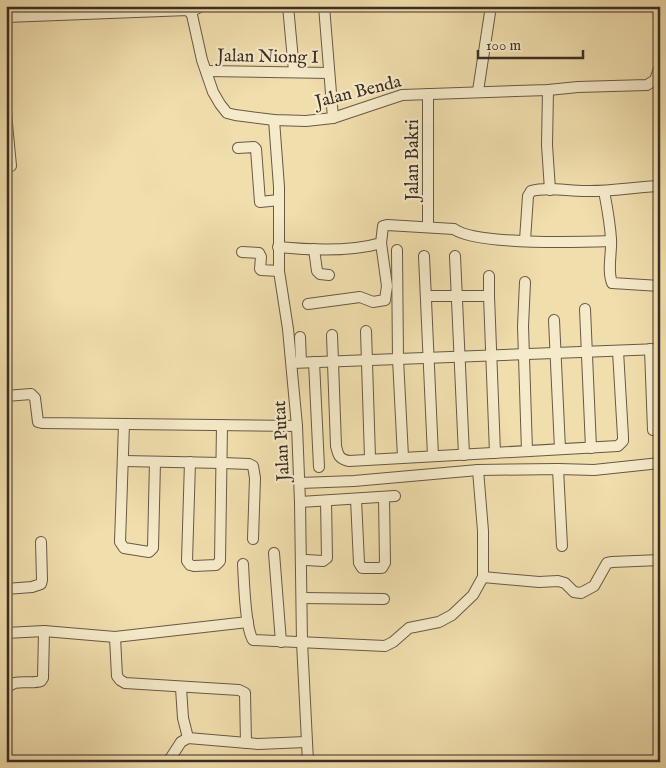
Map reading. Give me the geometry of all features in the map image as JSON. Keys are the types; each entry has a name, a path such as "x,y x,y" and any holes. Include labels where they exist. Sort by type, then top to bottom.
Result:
{"street":[{"path":"12,13 149,8 184,9 190,12 202,6"},
{"path":"288,6 294,71"},
{"path":"324,6 332,118"},
{"path":"478,91 491,6"},
{"name":"Jalan Benda","path":"190,12 206,71 220,104 227,113 274,120 306,121 332,118 391,97 402,95 656,85 655,80 660,66"},
{"name":"Jalan Niong I","path":"206,71 329,73"},
{"path":"548,90 547,145 550,190"},
{"name":"Jalan Bakri","path":"428,94 428,226"},
{"path":"6,113 11,166"},
{"name":"Jalan Putat","path":"274,120 279,200 279,272 288,329 296,363 302,642 308,762"},
{"path":"238,148 254,147 256,149 260,202 279,200"},
{"path":"525,240 528,193 534,190 604,191 641,186 660,186"},
{"path":"604,191 610,219 610,270 612,283 660,286"},
{"path":"308,304 360,297 373,302 385,300 387,286 381,243 383,226 387,225 454,229 463,235 473,237 564,243 611,241"},
{"path":"278,247 314,249 357,247 381,243"},
{"path":"314,249 317,270 320,274 329,275"},
{"path":"397,250 398,359 403,457"},
{"path":"242,252 259,253 262,257 261,270 279,272"},
{"path":"424,256 433,456"},
{"path":"455,256 464,455"},
{"path":"489,276 488,296 495,453"},
{"path":"525,282 524,354 527,451"},
{"path":"426,296 488,296"},
{"path":"584,308 591,448"},
{"path":"554,320 560,449"},
{"path":"366,331 370,458"},
{"path":"332,335 336,446 339,457 343,460 618,446 623,441 618,351"},
{"path":"300,337 296,363 655,349 653,430"},
{"path":"314,362 319,467"},
{"path":"6,396 32,394 35,398 38,422 42,423 296,426"},
{"path":"124,424 121,545 124,548 149,552 153,548 155,462"},
{"path":"190,462 187,561 190,565 194,566 216,565 220,561 222,425"},
{"path":"124,461 249,464 253,466 255,478 253,539"},
{"path":"300,483 354,481 478,470 558,468 594,470 660,463"},
{"path":"558,468 562,546"},
{"path":"243,564 248,622 253,640 385,646 393,642 409,628 439,622 452,615 473,595 483,577 483,531 478,470"},
{"path":"300,502 395,496"},
{"path":"356,499 359,563 362,568 382,568 385,563 384,497"},
{"path":"306,560 323,561 327,558 326,501"},
{"path":"6,589 32,587 41,584 41,542"},
{"path":"274,553 281,642"},
{"path":"483,577 539,582 558,581 565,583 574,592 582,593 594,586 607,563 660,560"},
{"path":"302,598 384,599"},
{"path":"6,633 44,631 115,637 248,622"},
{"path":"6,690 10,684 16,682 41,681 43,678 44,631"},
{"path":"115,637 116,670 120,680 125,683 181,688 227,689 245,692 246,743"},
{"path":"181,688 188,738"},
{"path":"168,762 181,742 188,738 246,743 306,742"}]}
